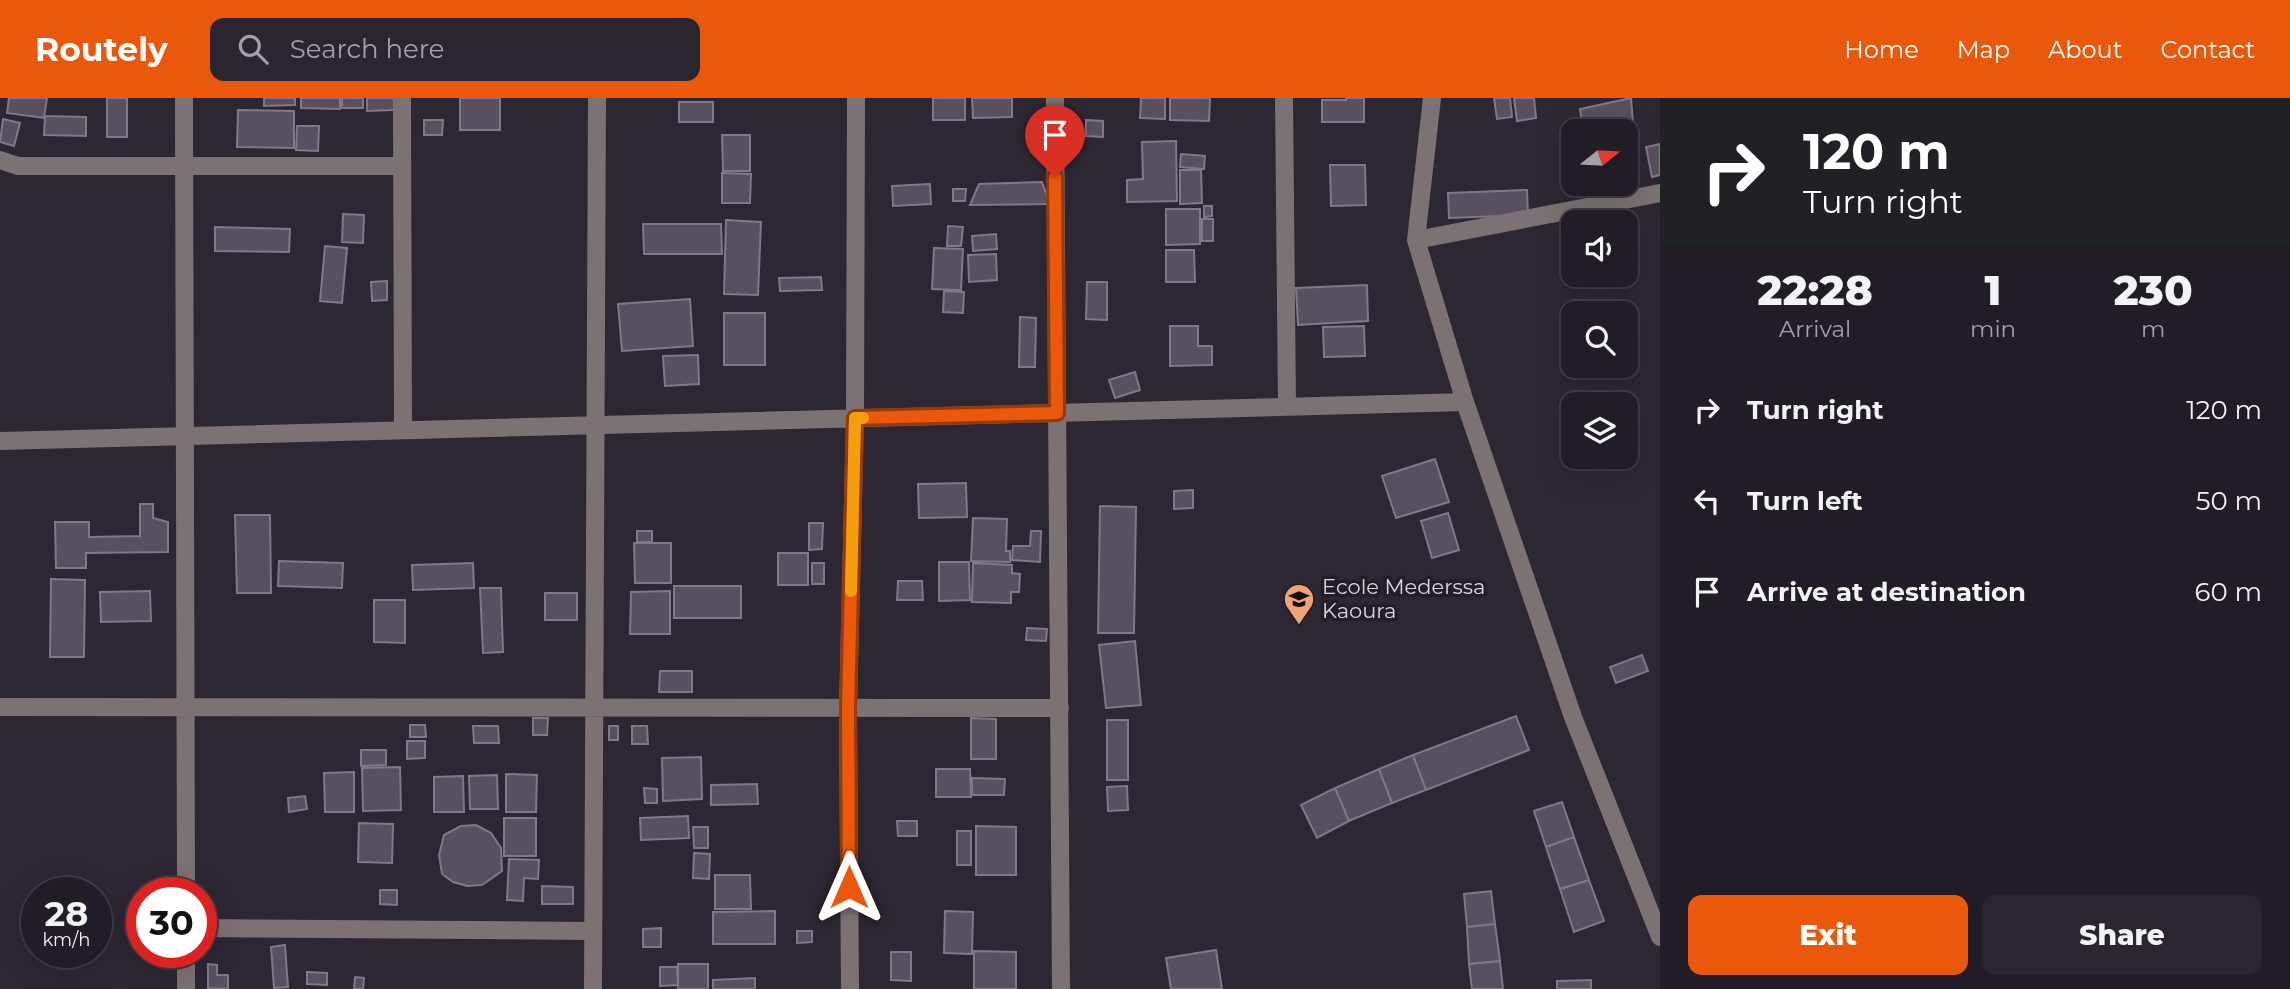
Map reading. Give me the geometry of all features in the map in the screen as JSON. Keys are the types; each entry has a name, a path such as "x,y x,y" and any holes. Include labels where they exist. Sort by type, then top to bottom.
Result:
{"street":[{"path":"184,98 186,877"},
{"path":"402,98 403,430"},
{"path":"593,989 597,98"},
{"path":"850,989 848,709 855,418 856,98"},
{"path":"1055,98 1061,989"},
{"path":"1284,98 1287,407"},
{"path":"1432,98 1416,240 1465,402 1573,718 1660,937"},
{"path":"0,160 18,166 402,166"},
{"path":"1416,240 1660,193"},
{"path":"0,441 1465,402"},
{"path":"0,707 1059,708"},
{"path":"217,928 593,931"},
{"path":"186,968 186,989"}],"building":[{"path":"9,98 47,98 44,118 7,113"},
{"path":"107,98 127,98 127,137 107,137"},
{"path":"264,98 295,98 295,105 264,106"},
{"path":"301,98 340,98 340,109 301,108"},
{"path":"342,98 363,98 363,108 342,108"},
{"path":"367,98 394,98 394,110 367,111"},
{"path":"460,98 500,98 500,130 460,130"},
{"path":"933,98 965,98 965,120 933,120"},
{"path":"972,98 1012,98 1012,117 973,118"},
{"path":"1141,98 1165,98 1165,119 1140,118"},
{"path":"1170,98 1210,98 1209,121 1170,120"},
{"path":"1364,98 1364,122 1322,122 1322,100"},
{"path":"1494,98 1510,98 1512,117 1497,119"},
{"path":"1514,98 1534,98 1536,118 1517,121"},
{"path":"1631,98 1633,119 1581,119 1580,109"},
{"path":"679,102 713,102 713,122 679,122"},
{"path":"238,110 294,111 294,148 237,147"},
{"path":"45,116 86,117 86,136 44,135"},
{"path":"3,119 20,123 14,146 0,142"},
{"path":"424,120 443,120 442,135 424,135"},
{"path":"1086,120 1103,121 1103,137 1086,136"},
{"path":"297,126 319,126 318,151 296,150"},
{"path":"722,135 750,135 750,171 723,171"},
{"path":"1176,141 1177,201 1127,202 1127,180 1143,179 1142,142"},
{"path":"1660,144 1660,175 1652,177 1646,147"},
{"path":"1181,154 1205,156 1204,169 1180,167"},
{"path":"1330,165 1365,165 1366,205 1331,206"},
{"path":"1180,170 1201,170 1202,203 1180,204"},
{"path":"722,173 751,174 750,203 722,203"},
{"path":"1042,182 1050,204 970,205 979,184"},
{"path":"930,184 931,204 893,206 892,186"},
{"path":"953,189 966,189 965,201 953,201"},
{"path":"1527,190 1528,215 1449,218 1448,193"},
{"path":"1204,206 1212,206 1212,216 1204,217"},
{"path":"1166,209 1200,209 1200,244 1166,245"},
{"path":"343,214 364,215 363,243 342,242"},
{"path":"1202,219 1213,219 1213,241 1202,241"},
{"path":"726,220 761,222 758,295 724,294"},
{"path":"643,224 721,224 722,254 644,254"},
{"path":"948,226 963,227 961,246 947,246"},
{"path":"215,227 290,229 289,252 215,251"},
{"path":"996,234 997,249 973,251 972,236"},
{"path":"325,246 347,248 342,303 320,301"},
{"path":"934,248 963,249 961,290 932,289"},
{"path":"1166,250 1194,250 1195,282 1166,282"},
{"path":"996,254 997,280 969,282 968,255"},
{"path":"821,277 822,290 780,291 779,278"},
{"path":"387,281 387,300 372,301 371,282"},
{"path":"1087,282 1107,282 1107,320 1086,319"},
{"path":"1367,285 1368,321 1298,325 1296,288"},
{"path":"944,291 964,292 963,313 943,312"},
{"path":"690,299 693,346 622,351 618,304"},
{"path":"724,313 765,313 765,365 724,365"},
{"path":"1020,317 1036,318 1035,367 1019,367"},
{"path":"1170,326 1198,326 1198,346 1212,346 1212,365 1170,366"},
{"path":"1364,326 1365,356 1324,357 1323,327"},
{"path":"698,355 699,384 665,386 663,356"},
{"path":"1135,372 1140,390 1115,398 1109,380"},
{"path":"1435,459 1449,502 1396,518 1382,476"},
{"path":"966,483 967,517 919,518 918,484"},
{"path":"1193,490 1193,508 1174,509 1174,491"},
{"path":"140,504 153,504 153,518 168,522 168,552 86,553 86,568 56,568 55,522 89,522 89,537 140,536"},
{"path":"1100,506 1136,507 1134,633 1098,633"},
{"path":"1448,513 1459,550 1432,558 1421,521"},
{"path":"235,515 270,515 271,593 237,593"},
{"path":"973,518 1007,519 1006,551 1010,551 1010,562 971,561"},
{"path":"809,523 823,523 822,549 809,550"},
{"path":"637,531 652,531 652,542 637,542"},
{"path":"1031,531 1041,531 1040,562 1012,560 1013,546 1030,546"},
{"path":"634,543 671,543 671,583 635,583"},
{"path":"778,553 808,553 808,585 778,585"},
{"path":"279,561 343,563 342,588 278,586"},
{"path":"939,562 969,562 970,600 939,601"},
{"path":"473,563 474,588 413,590 412,565"},
{"path":"812,563 824,563 824,584 812,584"},
{"path":"973,563 1012,565 1012,573 1020,574 1019,592 1011,592 1011,603 972,602"},
{"path":"51,579 85,580 84,657 50,657"},
{"path":"898,581 922,581 923,600 897,600"},
{"path":"674,586 741,586 741,618 674,618"},
{"path":"480,588 501,588 503,652 483,653"},
{"path":"150,591 151,621 101,622 100,592"},
{"path":"670,591 670,634 630,634 631,592"},
{"path":"545,593 577,593 577,620 545,620"},
{"path":"374,600 405,600 405,643 374,642"},
{"path":"1027,628 1047,629 1046,641 1026,640"},
{"path":"1135,641 1141,705 1106,708 1099,645"},
{"path":"1642,655 1648,671 1616,683 1610,667"},
{"path":"660,671 692,671 692,692 659,692"},
{"path":"1516,716 1529,750 1426,790 1413,755"},
{"path":"533,718 548,718 547,735 533,735"},
{"path":"971,718 996,719 996,759 971,759"},
{"path":"1107,720 1128,720 1128,780 1107,780"},
{"path":"410,725 425,725 426,737 410,737"},
{"path":"473,726 498,726 499,743 474,743"},
{"path":"609,726 618,726 618,740 609,740"},
{"path":"632,726 647,726 648,744 632,744"},
{"path":"407,741 425,741 425,758 407,759"},
{"path":"361,750 386,750 386,765 361,766"},
{"path":"1413,755 1426,790 1392,803 1379,769"},
{"path":"701,757 702,799 663,801 662,758"},
{"path":"400,767 401,810 363,811 362,768"},
{"path":"936,769 970,769 971,797 936,797"},
{"path":"1379,769 1392,803 1349,821 1335,788"},
{"path":"354,772 354,812 325,812 324,773"},
{"path":"506,774 537,775 536,812 506,812"},
{"path":"497,775 498,809 470,809 469,776"},
{"path":"463,776 464,812 434,812 434,777"},
{"path":"972,778 1005,779 1004,795 972,795"},
{"path":"757,784 758,804 711,805 711,785"},
{"path":"1127,786 1128,810 1108,811 1107,787"},
{"path":"644,788 657,789 657,803 645,803"},
{"path":"1335,788 1349,821 1317,838 1301,805"},
{"path":"305,796 307,809 289,812 288,798"},
{"path":"1562,802 1574,837 1546,847 1534,811"},
{"path":"688,816 689,838 641,840 640,818"},
{"path":"504,818 536,818 536,856 504,856"},
{"path":"897,821 917,821 917,836 898,836"},
{"path":"359,823 393,824 392,863 358,862"},
{"path":"476,825 491,833 501,848 502,871 482,885 467,886 453,882 442,874 439,855 444,835 461,826"},
{"path":"976,826 1016,827 1016,875 976,875"},
{"path":"693,827 708,827 708,848 694,848"},
{"path":"957,831 971,831 971,865 957,865"},
{"path":"1574,837 1589,880 1560,889 1546,847"},
{"path":"694,853 710,854 709,879 693,878"},
{"path":"509,859 539,860 538,879 524,878 523,901 507,900"},
{"path":"715,875 750,875 751,909 715,909"},
{"path":"1589,880 1604,921 1574,932 1560,889"},
{"path":"542,886 573,887 573,904 542,904"},
{"path":"380,890 397,890 397,905 380,904"},
{"path":"1491,891 1495,924 1467,927 1464,894"},
{"path":"775,911 775,944 713,944 713,912"},
{"path":"945,911 973,912 972,954 944,953"},
{"path":"1495,924 1500,961 1469,964 1467,927"},
{"path":"661,928 661,947 643,947 643,929"},
{"path":"797,931 812,931 812,942 797,943"},
{"path":"285,945 288,987 274,988 271,947"},
{"path":"1216,950 1222,989 1171,989 1166,958"},
{"path":"974,951 1016,952 1016,989 974,989"},
{"path":"891,952 911,952 911,981 891,980"},
{"path":"1500,961 1503,989 1472,989 1469,964"},
{"path":"678,964 708,964 708,989 678,989"},
{"path":"660,967 677,967 678,985 660,986"},
{"path":"208,968 217,968 217,975 228,975 228,989 208,988"},
{"path":"307,972 327,973 327,985 307,984"},
{"path":"355,977 364,978 363,989 354,989"},
{"path":"755,978 755,989 713,989 713,980"},
{"path":"1591,980 1591,989 1557,989 1557,981"}],"slow traffic":[{"path":"851,591 855,418 863,418"}],"place":[{"name":"Ecole Mederssa Kaoura","path":"1299,626"}],"route":[{"path":"849,887 848,709 855,418 1057,413 1055,177"}]}
